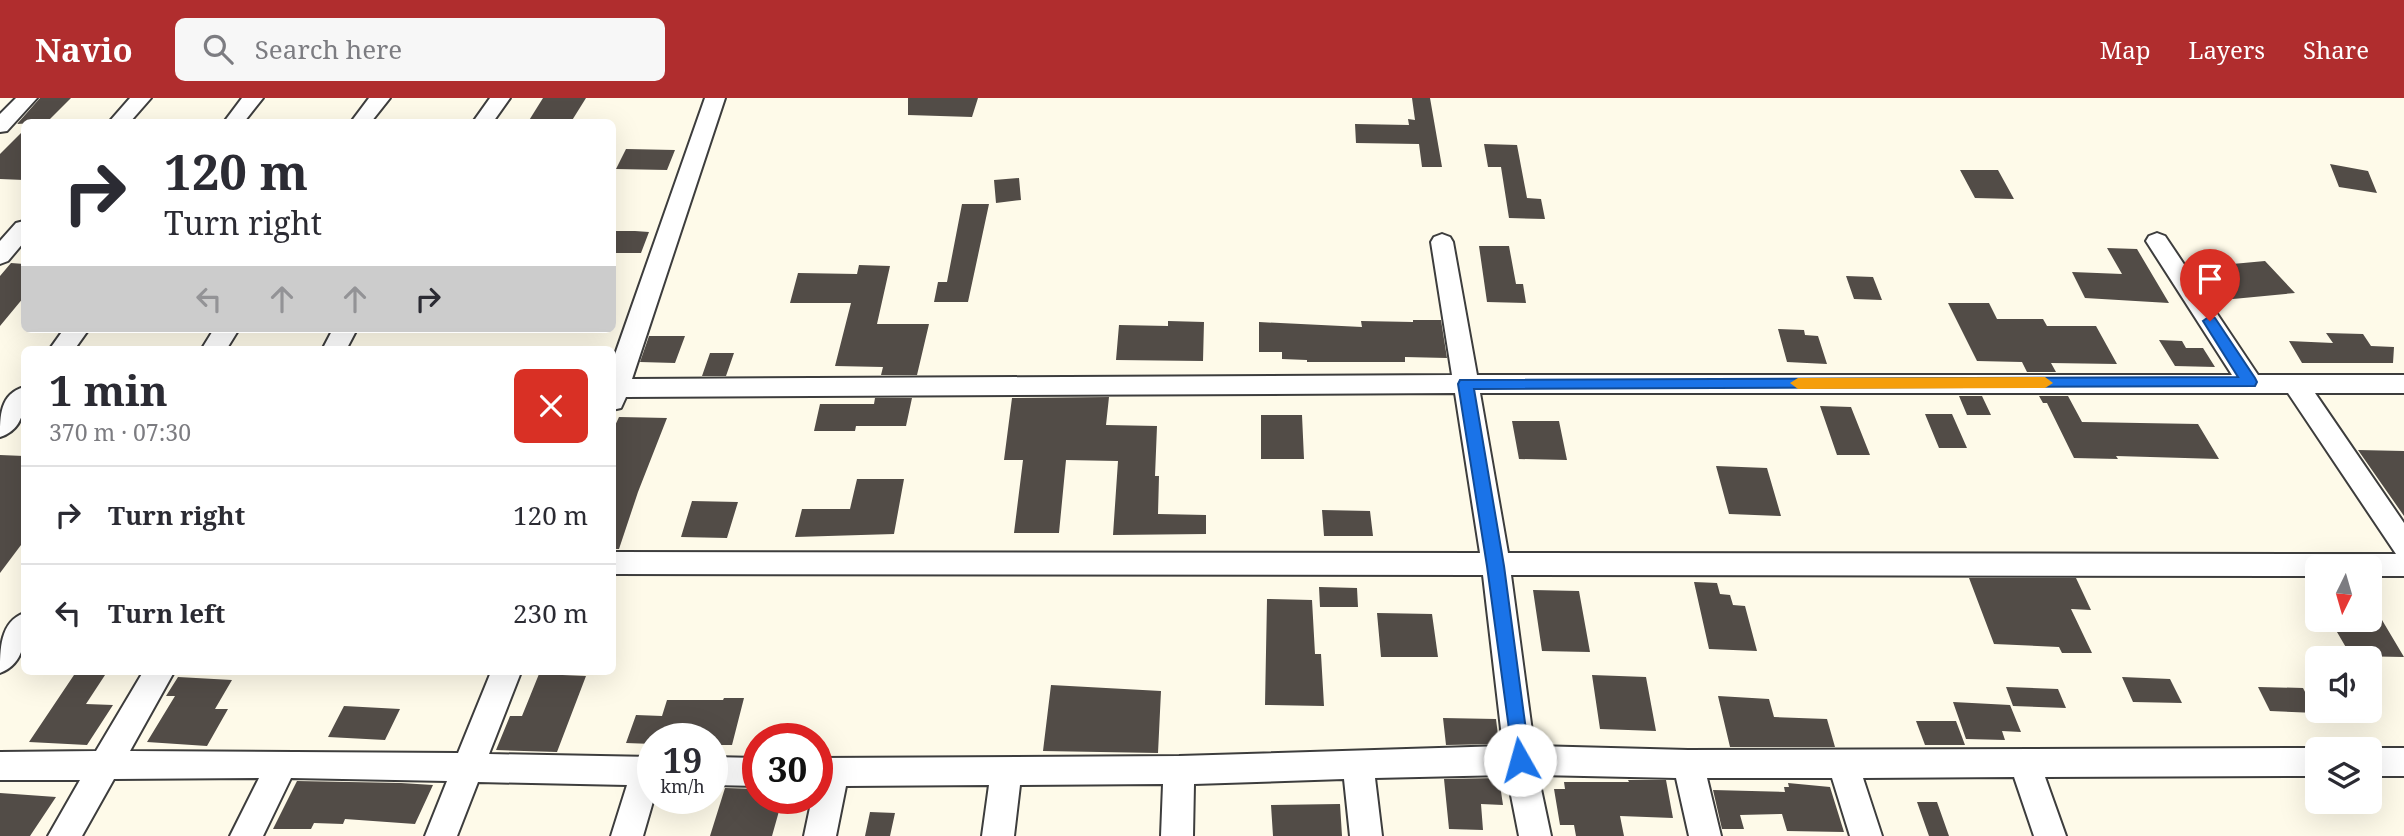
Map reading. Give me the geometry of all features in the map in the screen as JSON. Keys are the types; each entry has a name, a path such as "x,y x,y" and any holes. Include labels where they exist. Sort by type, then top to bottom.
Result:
{"street":[{"path":"0,126 27,98"},
{"path":"123,119 141,98"},
{"path":"236,119 253,98"},
{"path":"363,119 380,98"},
{"path":"485,119 500,98"},
{"path":"616,392 715,98"},
{"path":"0,256 21,232"},
{"path":"2157,241 2250,382"},
{"path":"1442,242 1496,566 1520,760 1535,836"},
{"path":"616,395 1465,384 2404,384"},
{"path":"2295,384 2404,545"},
{"path":"0,427 21,400"},
{"path":"616,563 2404,565"},
{"path":"0,660 21,629"},
{"path":"64,836 157,675"},
{"path":"441,836 505,675"},
{"path":"833,772 1179,770 1520,760 1843,765 2305,762"},
{"path":"2382,762 2404,762"},
{"path":"246,836 282,764"},
{"path":"0,766 282,764 637,771"},
{"path":"1358,764 1366,836"},
{"path":"1688,764 1706,836"},
{"path":"2025,764 2050,836"},
{"path":"1843,765 1866,836"},
{"path":"1177,836 1179,770"},
{"path":"998,836 1006,772"},
{"path":"627,836 637,808"},
{"path":"820,836 822,814"}],"building":[{"path":"40,98 71,98 50,119 21,119"},
{"path":"543,98 586,98 573,119 530,119"},
{"path":"908,98 978,98 972,117 908,115"},
{"path":"1412,98 1430,98 1442,167 1422,167 1419,144 1356,143 1355,124 1409,125 1408,119 1415,120"},
{"path":"21,133 21,180 0,179 0,154"},
{"path":"1484,144 1517,145 1527,198 1541,199 1545,219 1509,218 1501,167 1488,167"},
{"path":"626,149 675,150 667,170 616,169"},
{"path":"2330,164 2368,171 2377,193 2339,187"},
{"path":"1960,170 1998,170 2014,199 1975,198"},
{"path":"1019,178 1021,200 996,203 994,180"},
{"path":"962,204 989,204 968,302 934,302 938,282 947,282"},
{"path":"616,231 649,232 641,253 616,253"},
{"path":"1479,246 1509,246 1516,284 1523,284 1526,303 1487,302"},
{"path":"2107,248 2137,249 2169,303 2085,298 2072,272 2122,274"},
{"path":"2265,261 2295,293 2212,301 2189,268"},
{"path":"11,263 21,264 21,301 0,326 0,276"},
{"path":"859,265 890,266 877,324 929,324 917,375 881,375 883,367 835,366 851,303 790,303 798,273 857,274"},
{"path":"1846,276 1873,277 1882,300 1854,299"},
{"path":"1948,303 1989,303 1997,319 2043,319 2047,326 2096,326 2117,364 2051,363 2056,372 2027,372 2022,362 1977,361"},
{"path":"1441,320 1447,358 1405,357 1405,362 1307,362 1282,359 1282,352 1259,352 1259,322 1362,327 1361,321"},
{"path":"1168,321 1204,322 1203,361 1116,360 1119,325 1168,326"},
{"path":"1778,329 1804,330 1805,335 1818,336 1827,364 1787,362"},
{"path":"2326,333 2363,334 2371,346 2394,347 2393,363 2302,363 2289,341 2333,343"},
{"path":"649,336 685,336 675,363 640,362"},
{"path":"2159,340 2182,341 2186,348 2203,348 2215,367 2175,366"},
{"path":"710,353 734,353 726,376 702,376"},
{"path":"1959,396 1982,396 1991,415 1967,415"},
{"path":"2039,396 2068,396 2082,422 2198,424 2219,459 2116,456 2118,459 2074,458 2047,403 2043,403"},
{"path":"1109,397 1106,425 1157,426 1155,476 1159,476 1158,514 1206,515 1206,534 1113,535 1118,461 1066,460 1059,533 1014,533 1023,460 1004,460 1012,398"},
{"path":"875,398 912,398 906,426 856,426 855,431 814,431 820,404 874,404"},
{"path":"1820,406 1851,407 1870,455 1837,455"},
{"path":"1925,414 1952,414 1967,448 1939,448"},
{"path":"1261,415 1302,415 1304,459 1261,459"},
{"path":"619,417 667,418 619,549 616,549 616,423"},
{"path":"1512,421 1559,421 1567,460 1519,459"},
{"path":"2358,450 2404,451 2404,516"},
{"path":"0,455 21,456 21,545 0,573"},
{"path":"1716,466 1767,468 1781,516 1729,514"},
{"path":"857,479 904,479 894,534 795,537 802,509 850,509"},
{"path":"692,501 738,502 727,538 681,537"},
{"path":"1322,510 1370,511 1373,536 1324,536"},
{"path":"1969,578 2076,578 2091,610 2071,609 2092,653 2062,653 2059,647 1994,644"},
{"path":"1694,582 1717,583 1720,594 1730,595 1733,605 1745,606 1757,651 1709,649"},
{"path":"1319,587 1357,588 1358,607 1320,607"},
{"path":"1533,590 1579,591 1590,652 1542,651"},
{"path":"1267,599 1312,600 1315,654 1321,654 1324,706 1265,705"},
{"path":"1377,613 1432,614 1438,657 1381,657"},
{"path":"2382,620 2404,657 2382,657 2382,646 2345,646 2337,632 2382,632"},
{"path":"74,675 105,675 86,704 113,705 87,745 29,742"},
{"path":"539,675 586,676 557,752 496,750 510,716 522,716"},
{"path":"1592,675 1646,677 1656,731 1600,729"},
{"path":"178,677 232,680 215,709 228,709 207,746 147,742 175,696 166,696"},
{"path":"2122,677 2170,679 2182,703 2133,702"},
{"path":"1051,685 1161,691 1158,753 1043,751"},
{"path":"2006,687 2058,689 2066,708 2013,706"},
{"path":"2258,687 2303,688 2305,713 2270,711"},
{"path":"1718,696 1769,699 1774,717 1827,719 1835,747 1730,747"},
{"path":"744,698 732,745 728,745 728,723 637,723 637,743 626,743 636,715 662,716 667,700"},
{"path":"1953,702 2010,705 2021,732 2002,731 2005,740 1966,739"},
{"path":"344,706 400,709 385,740 328,737"},
{"path":"1443,718 1496,719 1499,744 1446,745"},
{"path":"1916,721 1956,721 1965,745 1925,745"},
{"path":"1499,778 1503,805 1481,804 1483,830 1449,829 1444,779"},
{"path":"1628,780 1666,780 1673,818 1620,816 1624,836 1576,836 1574,825 1560,825 1554,789 1565,789 1564,782 1629,782"},
{"path":"297,781 433,785 415,824 345,819 343,824 314,823 311,829 273,829"},
{"path":"1788,783 1830,787 1844,832 1787,831 1782,814 1740,815 1744,829 1722,829 1713,790 1785,792 1784,787 1789,787"},
{"path":"728,788 742,789 742,814 778,814 772,836 710,836 717,814 728,814"},
{"path":"0,793 56,797 30,836 0,836"},
{"path":"1917,802 1937,802 1949,836 1929,836"},
{"path":"1340,804 1342,836 1273,836 1271,805"},
{"path":"870,812 895,813 890,836 865,836"}],"slow traffic":[{"path":"1798,383 2045,383"}],"route":[{"path":"1520,760 1496,566 1465,384 2250,382 2210,321"}]}
